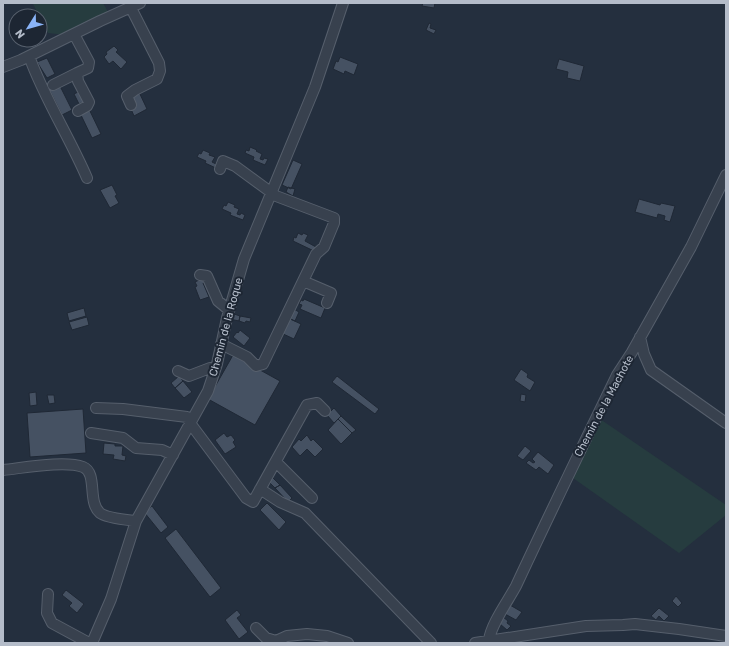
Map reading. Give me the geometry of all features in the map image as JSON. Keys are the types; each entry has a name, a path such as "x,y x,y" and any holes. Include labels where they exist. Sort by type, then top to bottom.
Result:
{"street":[{"path":"3,67 140,3"},
{"name":"Chemin de la Roque","path":"91,643 111,599 136,521 208,391 229,310 244,260 315,87 343,3"},
{"path":"131,8 159,63 160,72 157,79 126,96 131,105"},
{"path":"53,85 88,68 89,62 74,34"},
{"path":"29,56 38,81 74,148 87,178"},
{"path":"77,73 78,81 89,102 87,106 78,111"},
{"path":"220,168 223,161 235,166 276,196 334,218 334,223 324,246 316,254 263,364 256,366 247,357 221,344"},
{"name":"Chemin de la Machote","path":"489,640 493,628 515,587 618,375 691,247 726,175"},
{"path":"200,274 207,276 218,301 229,310"},
{"path":"303,281 331,293 327,303"},
{"path":"640,337 644,354 651,370 726,423"},
{"path":"178,371 189,376 210,368 215,368"},
{"path":"96,408 123,409 187,417 246,498 253,502 307,405 317,403 325,411"},
{"path":"90,433 123,438 136,448 162,450 173,455"},
{"path":"276,462 312,498"},
{"path":"3,470 69,463 84,467 90,474 94,505 101,514 136,521"},
{"path":"260,490 280,502 305,513 431,643"},
{"path":"48,594 47,613 52,623 91,643"},
{"path":"475,643 586,626 635,624 726,636"},
{"path":"256,628 266,638 276,641 287,636 307,634 327,636 348,643"}],"green space":[{"path":"103,3 108,12 65,35 48,33 48,8 35,8 33,4"},
{"path":"600,419 726,505 726,515 679,553 573,478"}],"building":[{"path":"423,3 435,3 434,8 422,6"},
{"path":"429,23 431,24 430,28 436,30 434,34 426,30"},
{"path":"114,46 118,50 116,52 127,62 121,69 113,61 109,64 104,57 107,54 106,52"},
{"path":"340,57 358,64 354,75 345,71 344,74 333,69 336,61 338,62"},
{"path":"47,58 55,74 47,78 37,62"},
{"path":"559,59 584,66 580,81 567,78 568,72 556,69"},
{"path":"59,84 72,110 62,115 49,89"},
{"path":"80,91 85,101 79,104 74,94"},
{"path":"139,92 147,109 134,116 131,109 136,107 131,96"},
{"path":"89,109 101,134 92,138 80,113"},
{"path":"250,147 262,154 260,159 268,159 265,165 253,160 254,157 245,153 246,150 249,151"},
{"path":"203,150 210,153 209,155 215,157 212,162 216,164 217,161 221,163 218,169 205,163 206,161 197,157"},
{"path":"293,160 302,164 291,189 282,185"},
{"path":"112,185 119,203 110,208 100,190"},
{"path":"288,187 295,189 293,196 286,192"},
{"path":"639,199 660,205 661,203 675,206 670,222 664,220 665,216 658,214 657,218 635,212"},
{"path":"228,202 235,205 234,207 239,209 237,214 240,215 241,213 245,215 243,220 230,215 231,213 222,209"},
{"path":"298,233 308,235 305,241 316,247 314,251 293,241 294,237 296,238"},
{"path":"203,278 205,283 203,283 209,297 200,300 195,287 197,286 195,282"},
{"path":"304,299 325,308 321,318 300,309 302,305 299,304 301,300 303,301"},
{"path":"84,308 86,316 69,321 67,313"},
{"path":"292,308 299,312 295,321 287,317"},
{"path":"231,313 240,316 239,321 230,319"},
{"path":"240,316 251,318 250,322 246,321 245,323 239,321"},
{"path":"87,317 89,325 72,330 69,322"},
{"path":"288,318 301,324 294,339 281,333"},
{"path":"240,330 250,338 244,346 233,337"},
{"path":"233,355 280,381 255,425 208,399"},
{"path":"521,369 528,374 527,377 535,382 530,391 514,380"},
{"path":"179,376 183,381 175,388 171,383"},
{"path":"337,376 379,409 375,414 332,382"},
{"path":"183,381 192,392 184,398 175,388"},
{"path":"36,392 37,405 30,406 29,393"},
{"path":"521,394 526,395 525,402 520,401"},
{"path":"47,395 54,395 55,403 49,404"},
{"path":"334,408 341,416 334,423 327,415"},
{"path":"83,409 86,453 30,457 27,413"},
{"path":"341,416 356,430 352,433 338,419"},
{"path":"338,419 352,433 341,444 328,430"},
{"path":"224,433 227,437 231,435 235,440 233,442 236,447 225,454 215,440"},
{"path":"307,435 311,441 313,439 323,449 315,457 307,449 300,456 292,447 299,439 301,441"},
{"path":"104,443 115,444 115,446 123,446 122,455 126,456 125,461 113,459 114,455 103,454"},
{"path":"525,446 531,451 523,460 517,456"},
{"path":"538,452 554,465 548,474 539,467 536,470 526,463 529,460 533,463 535,462 532,459"},
{"path":"272,477 280,485 275,488 268,481"},
{"path":"280,485 292,498 288,502 275,488"},
{"path":"267,503 286,522 279,530 260,510"},
{"path":"152,506 168,527 161,533 144,512"},
{"path":"176,529 221,588 210,597 165,538"},
{"path":"66,590 84,604 77,613 69,606 72,603 62,595"},
{"path":"676,596 682,603 678,607 672,601"},
{"path":"510,605 522,612 516,620 505,614"},
{"path":"659,608 669,616 664,621 659,616 656,620 651,616"},
{"path":"237,610 241,615 237,618 248,632 239,639 225,620"},
{"path":"503,617 511,626 507,630 500,624"}]}
